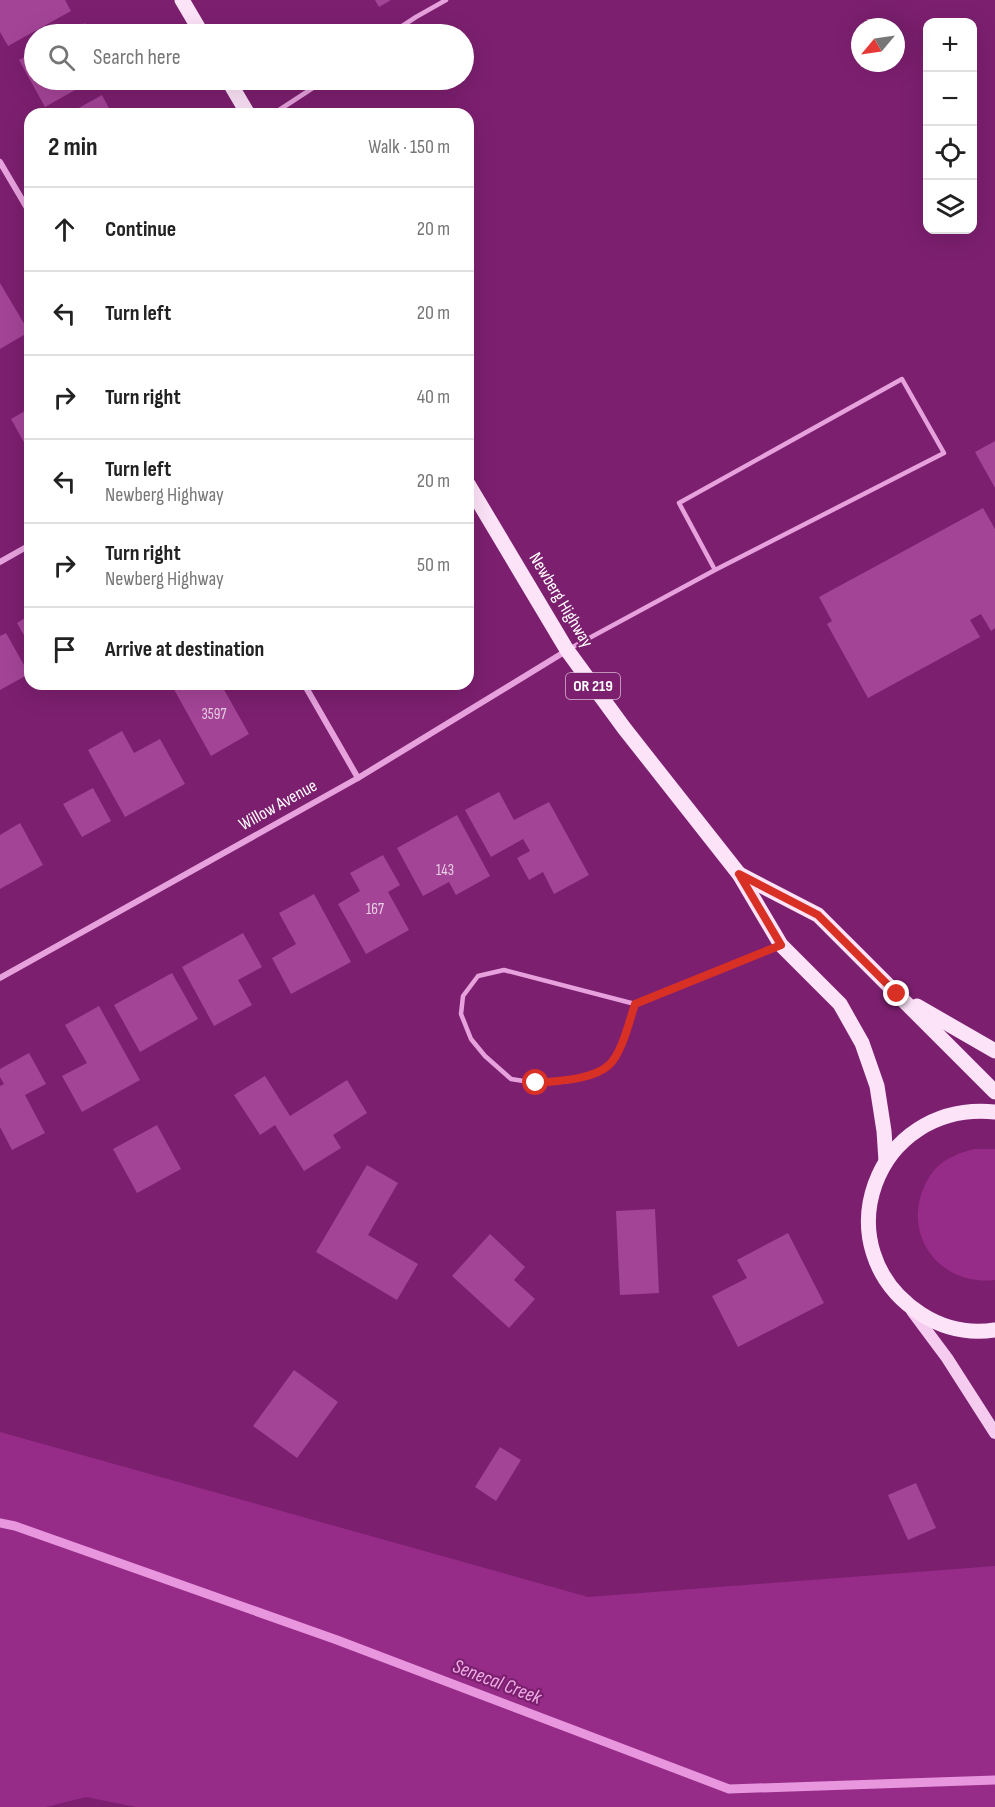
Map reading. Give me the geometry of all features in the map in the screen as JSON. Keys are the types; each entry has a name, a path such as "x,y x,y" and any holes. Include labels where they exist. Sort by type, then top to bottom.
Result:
{"main road":[{"path":"182,0 196,24"},
{"path":"234,90 244,108"},
{"name":"Newberg Highway","path":"474,494 567,650 671,789 739,874 781,945 840,1004 862,1042 877,1086 886,1161"},
{"name":"Newberg Highway","path":"739,874 818,915 995,1092"},
{"path":"897,994 995,1051"},
{"path":"995,1112 979,1110 936,1119 916,1130 899,1144 886,1161 876,1182 870,1204 869,1226 872,1248 880,1270 892,1289 908,1305 946,1358 995,1433"},
{"path":"908,1305 933,1322 963,1330 995,1330"}],"street":[{"path":"1,166 24,203"},
{"path":"0,562 24,548"},
{"name":"Willow Avenue","path":"0,978 358,778 567,650"},
{"path":"307,690 358,778"}],"lane":[{"path":"405,24 446,0"},
{"path":"282,108 310,90"},
{"path":"567,650 715,570 944,453 902,379 679,503 715,570"},
{"path":"635,1004 619,1050 609,1066 590,1075 568,1081 536,1083 511,1079 485,1056 471,1039 461,1014 463,996 478,976 504,970 635,1004 781,945"}],"shaded area":[{"path":"974,1149 995,1149 995,1280 977,1280 946,1269 925,1245 919,1230 918,1213 921,1195 932,1173 950,1158"},
{"path":"0,1432 588,1597 995,1566 995,1807 136,1807 86,1797 46,1807 0,1807"}],"building":[{"path":"0,0 65,0 71,11 48,24 24,24 24,37 8,46 0,32"},
{"path":"375,0 391,0 379,7"},
{"path":"24,57 24,69 19,60"},
{"path":"36,90 75,90 45,107"},
{"path":"102,95 109,108 79,108"},
{"path":"0,283 24,324 24,335 0,349"},
{"path":"24,411 24,442 11,419"},
{"path":"995,441 995,488 975,452"},
{"path":"983,508 995,529 995,628 991,631 981,614 970,620 980,637 868,698 827,624 832,621 819,597"},
{"path":"24,619 24,635 17,623"},
{"path":"6,633 24,665 24,677 0,690 0,636"},
{"path":"174,690 224,690 249,734 211,756"},
{"path":"122,731 134,753 160,739 185,784 125,817 88,750"},
{"path":"93,788 111,821 82,837 63,804"},
{"path":"499,792 514,820 549,802 589,875 554,894 543,872 529,880 517,858 530,851 523,839 491,857 465,810"},
{"path":"457,815 490,876 456,895 449,882 423,896 397,848"},
{"path":"20,823 43,865 0,889 0,835"},
{"path":"383,855 400,885 388,892 409,930 366,954 338,904 360,891 350,873"},
{"path":"314,894 351,962 291,994 272,958 296,944 279,913"},
{"path":"243,933 262,967 238,980 252,1005 214,1026 182,967"},
{"path":"172,973 198,1019 140,1052 114,1005"},
{"path":"99,1006 140,1080 82,1112 62,1076 87,1063 65,1025"},
{"path":"29,1053 46,1084 25,1095 45,1133 12,1150 0,1127 0,1086 4,1084 0,1077 0,1069"},
{"path":"265,1076 290,1116 347,1080 367,1113 333,1135 341,1148 304,1171 275,1125 260,1135 234,1095"},
{"path":"157,1125 181,1169 137,1193 113,1149"},
{"path":"367,1165 398,1183 368,1235 418,1264 397,1300 316,1252"},
{"path":"655,1209 659,1293 620,1295 616,1211"},
{"path":"788,1233 824,1303 738,1347 712,1296 747,1278 737,1260"},
{"path":"490,1234 525,1267 514,1280 535,1299 509,1328 452,1276"},
{"path":"294,1370 338,1402 297,1458 253,1426"},
{"path":"500,1447 521,1460 496,1501 475,1487"},
{"path":"916,1483 936,1528 908,1540 888,1495"}],"waterway":[{"name":"Senecal Creek","path":"0,1523 15,1526 337,1640 729,1789 995,1780"}],"route":[{"path":"536,1083 568,1081 590,1075 609,1066 619,1050 635,1004 781,945 739,874 818,915 897,994"}]}
